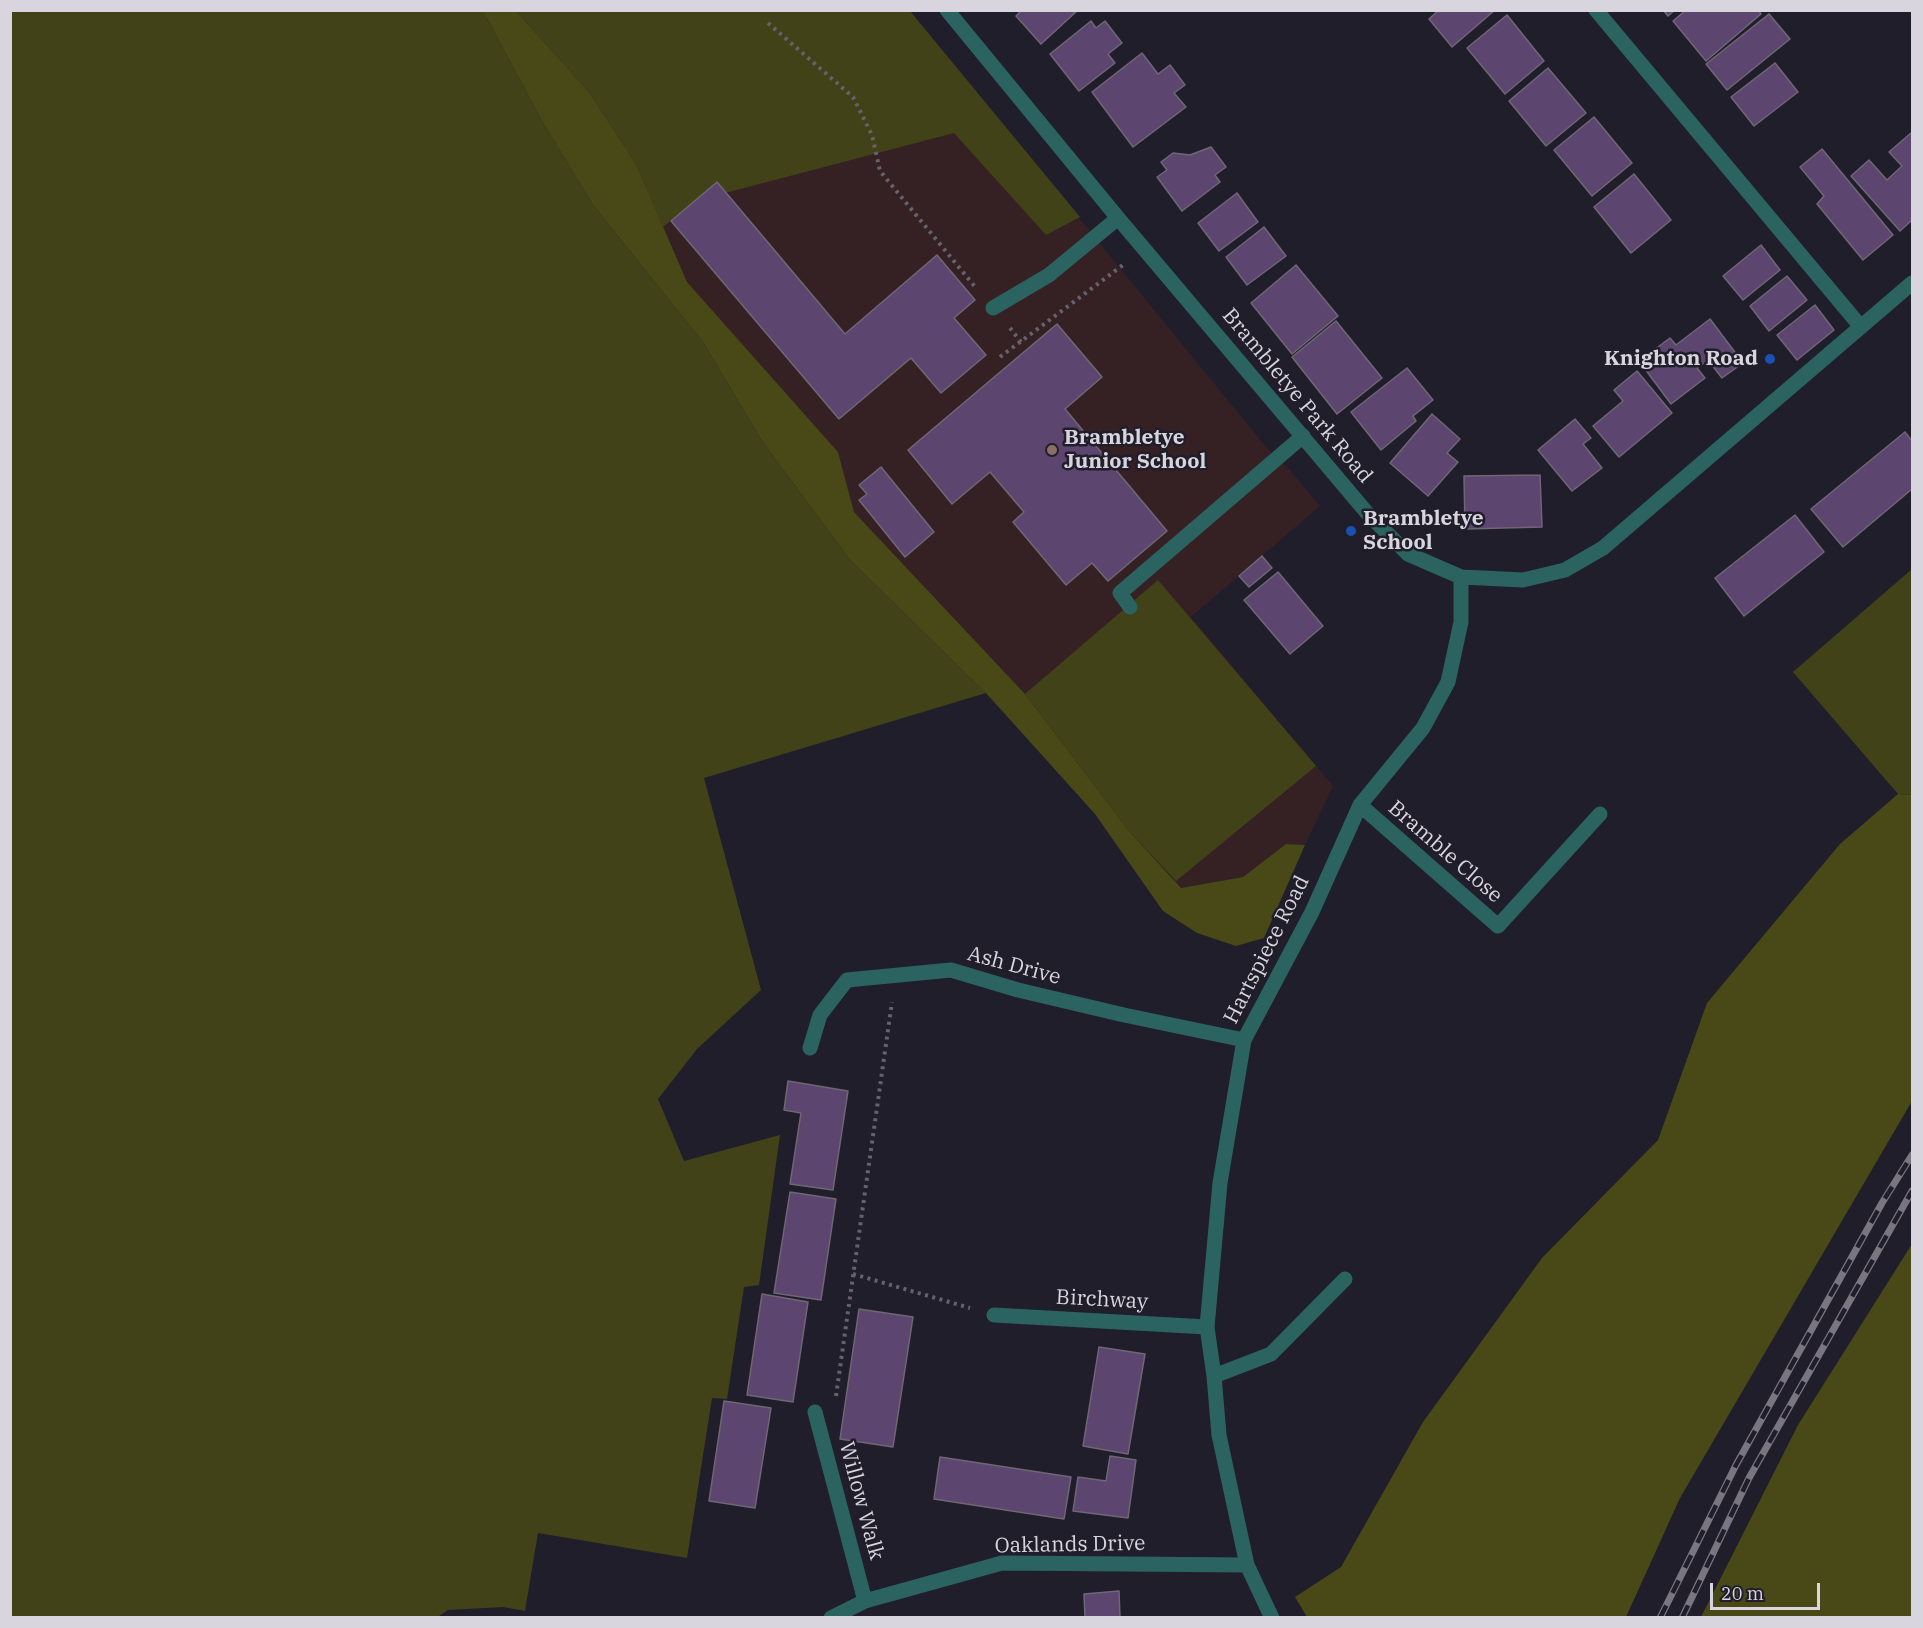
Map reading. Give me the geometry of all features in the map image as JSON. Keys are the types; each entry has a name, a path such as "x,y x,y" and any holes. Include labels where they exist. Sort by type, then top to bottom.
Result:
{"street":[{"name":"Brambletye Park Road","path":"947,10 1118,218 1368,514 1408,554 1461,577 1523,580 1565,570 1603,548 1912,283"},
{"path":"1596,10 1861,327"},
{"path":"993,308 1049,275 1118,218"},
{"path":"1130,607 1120,593 1303,436"},
{"name":"Hartspiece Road","path":"1272,1617 1247,1565 1219,1435 1207,1328 1220,1183 1244,1040 1312,912 1360,805 1423,728 1448,681 1461,622 1461,577"},
{"name":"Bramble Close","path":"1360,805 1498,926 1600,814"},
{"name":"Ash Drive","path":"810,1048 820,1015 847,980 951,970 1018,990 1092,1008 1244,1040"},
{"path":"1214,1376 1272,1354 1345,1279"},
{"name":"Birchway","path":"994,1314 1207,1328"},
{"name":"Willow Walk","path":"815,1412 865,1601"},
{"name":"Oaklands Drive","path":"831,1617 865,1601 1002,1563 1247,1565"}],"path":[{"path":"768,23 853,97 872,135 880,171 1021,342"},
{"path":"1000,357 1145,249"},
{"path":"835,1399 896,976"},
{"path":"853,1274 994,1314"}],"shaded area":[{"path":"11,11 483,11 542,121 593,205 703,342 762,441 850,560 986,693 704,778 761,990 697,1049 658,1099 684,1161 780,1135 759,1285 744,1287 727,1399 712,1398 687,1558 538,1533 525,1611 503,1607 448,1610 436,1618 11,1618"},
{"path":"483,11 516,11 589,92 636,164 687,282 838,452 854,512 1025,694 1129,831 1181,888 1243,877 1286,844 1305,845 1264,938 1236,946 1197,933 1163,911 1095,814 986,693 850,560 762,441 703,342 593,205 542,121"},
{"name":"Brambletye Junior School","path":"516,11 910,11 1266,447 1287,467 1320,506 1191,617 1333,786 1305,845 1286,844 1243,877 1181,888 1129,831 1025,694 854,512 838,452 687,282 636,164 589,92"},
{"path":"516,11 910,11 1080,217 1046,235 954,133 725,193 716,183 663,227 636,164 589,92"},
{"path":"1912,569 1912,795 1898,794 1793,672"},
{"path":"1158,580 1316,766 1176,881 1129,831 1025,694"},
{"path":"1898,794 1912,795 1912,1101 1680,1498 1626,1617 1307,1617 1295,1597 1341,1567 1423,1422 1542,1258 1658,1140 1707,1003 1840,844"},
{"path":"1912,1244 1912,1617 1701,1617 1798,1425"}],"building":[{"path":"1022,10 1078,10 1041,44 1016,16"},
{"path":"1439,10 1495,10 1452,47 1429,19"},
{"path":"1663,10 1675,10 1668,16"},
{"path":"1686,10 1758,10 1761,14 1706,61 1673,21"},
{"path":"1769,14 1790,39 1727,90 1706,64"},
{"path":"1507,15 1544,61 1505,94 1467,48"},
{"path":"1091,21 1096,28 1105,21 1122,43 1108,54 1115,63 1079,91 1050,54"},
{"path":"1142,53 1158,74 1170,65 1185,85 1174,93 1186,107 1133,147 1092,92"},
{"path":"1775,63 1798,92 1754,126 1731,97"},
{"path":"1548,68 1586,113 1546,146 1509,101"},
{"path":"1594,117 1632,163 1592,196 1554,150"},
{"path":"1911,133 1912,220 1900,231 1851,176 1869,160 1887,180 1902,166 1889,152"},
{"path":"1211,147 1226,167 1215,175 1220,182 1182,211 1157,177 1167,170 1161,162 1173,153 1190,155"},
{"path":"1822,149 1893,235 1863,260 1817,204 1824,196 1800,167"},
{"path":"1634,174 1671,220 1631,253 1594,207"},
{"path":"717,182 845,334 937,255 975,300 954,318 986,355 941,393 911,358 839,419 671,221"},
{"path":"1237,193 1258,222 1219,251 1198,223"},
{"path":"1264,227 1286,256 1247,285 1226,257"},
{"path":"1761,245 1780,270 1743,300 1723,276"},
{"path":"1296,265 1338,316 1292,354 1251,303"},
{"path":"1787,276 1807,300 1769,331 1750,306"},
{"path":"1815,305 1834,330 1797,360 1777,335"},
{"path":"1710,319 1743,363 1722,378 1708,360 1697,368 1705,378 1671,404 1639,361 1670,338 1676,345"},
{"path":"1336,321 1382,378 1337,414 1292,357"},
{"name":"Brambletye Junior School","path":"1057,324 1102,377 1065,409 1167,531 1108,581 1092,563 1066,585 1013,522 1024,512 990,472 952,504 908,450"},
{"path":"1407,368 1433,400 1413,416 1416,421 1381,450 1351,412"},
{"path":"1637,371 1672,413 1619,457 1593,426 1623,401 1614,390"},
{"path":"1432,414 1460,439 1447,453 1458,462 1428,496 1390,463"},
{"path":"1575,419 1591,438 1583,444 1602,468 1572,491 1538,450"},
{"path":"1905,432 1912,441 1912,489 1843,547 1811,509"},
{"path":"881,467 934,532 905,557 859,500 867,494 859,485"},
{"path":"1540,475 1542,527 1465,529 1464,476"},
{"path":"1795,515 1824,552 1744,616 1715,578"},
{"path":"1262,556 1272,568 1249,587 1239,576"},
{"path":"1278,572 1323,626 1290,654 1244,600"},
{"path":"788,1081 848,1091 833,1190 790,1184 801,1113 784,1110"},
{"path":"790,1192 836,1199 821,1300 774,1293"},
{"path":"762,1294 808,1302 793,1402 747,1395"},
{"path":"859,1309 913,1317 893,1447 840,1439"},
{"path":"1099,1347 1145,1354 1128,1454 1083,1446"},
{"path":"724,1401 771,1408 755,1508 709,1501"},
{"path":"1110,1456 1136,1460 1128,1518 1073,1511 1078,1477 1106,1481"},
{"path":"940,1457 1071,1477 1064,1519 934,1499"},
{"path":"1119,1591 1120,1618 1085,1618 1084,1594"}],"railway":[{"path":"1660,1618 1736,1465 1882,1203 1912,1155"},
{"path":"1682,1618 1749,1478 1912,1191"}],"place":[{"name":"Knighton Road","path":"1770,359"},
{"name":"Brambletye Junior School","path":"1052,450"},
{"name":"Brambletye School","path":"1351,531"}]}
